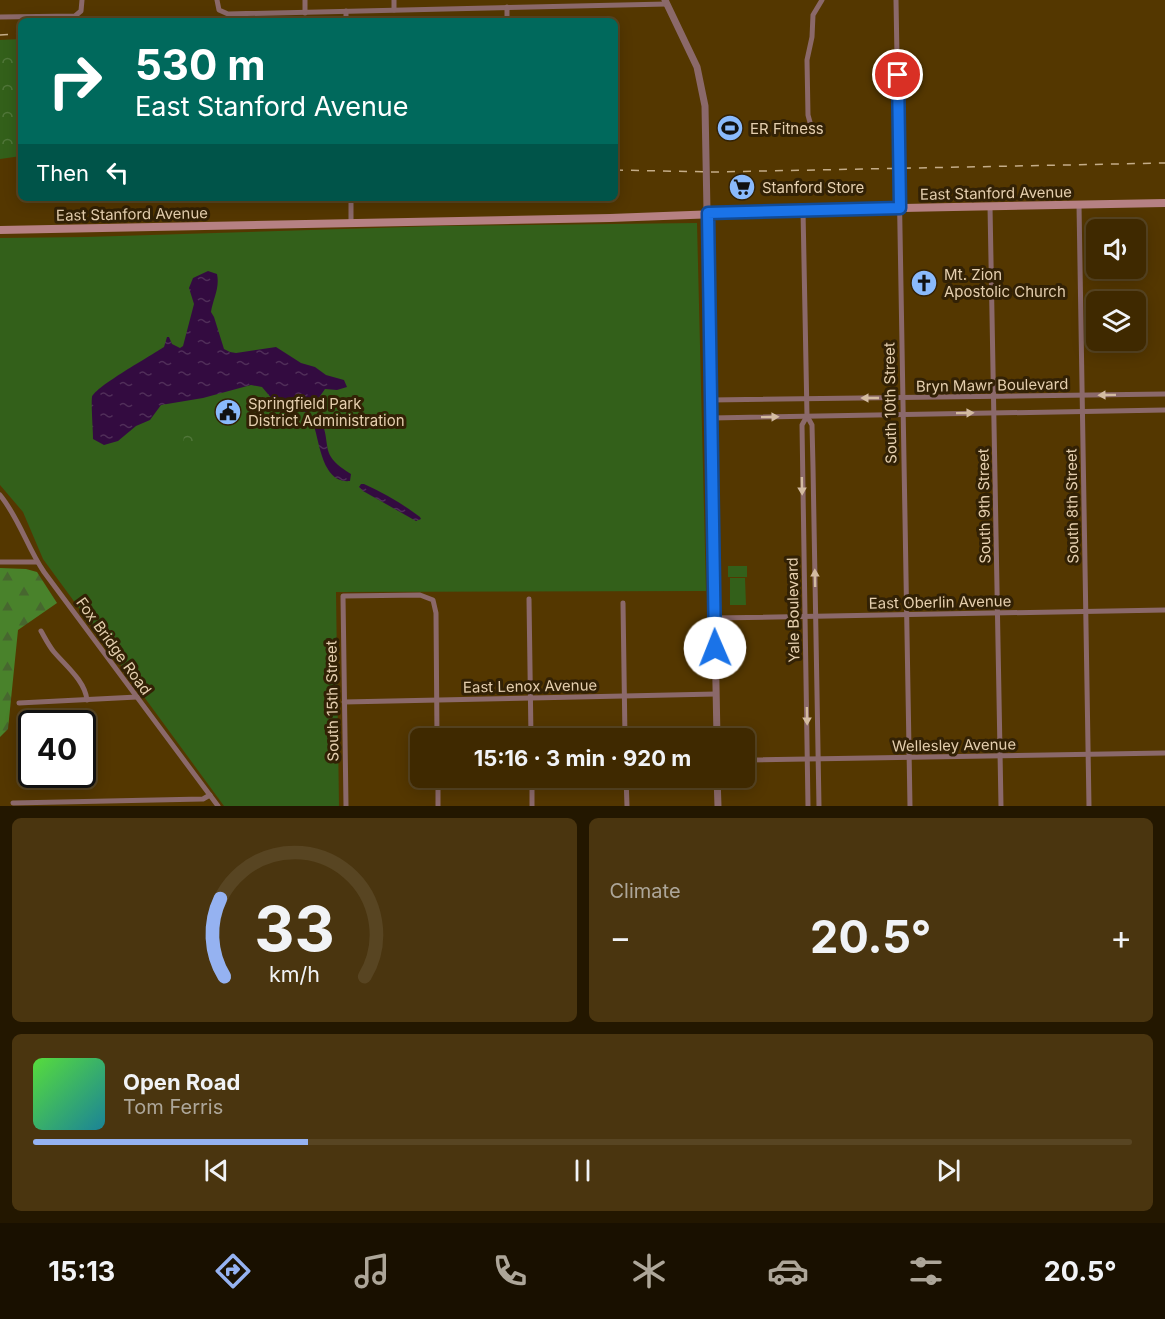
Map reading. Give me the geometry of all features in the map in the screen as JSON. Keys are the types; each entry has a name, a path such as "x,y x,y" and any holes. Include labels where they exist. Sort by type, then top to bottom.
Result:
{"main road":[{"name":"East Stanford Avenue","path":"0,230 610,218 804,210 1165,204"}],"street":[{"path":"0,17 75,16 80,14 81,0"},
{"path":"216,0 216,6 221,12 305,13 569,3 666,2 697,67 703,91 708,213 717,728"},
{"path":"305,0 305,13"},
{"path":"394,0 394,10"},
{"path":"480,0 481,8"},
{"path":"816,133 808,115 807,60 812,37 813,15 822,0"},
{"name":"South 10th Street","path":"896,0 910,806"},
{"path":"507,7 507,18"},
{"path":"346,11 346,18"},
{"path":"351,201 351,222"},
{"name":"South 8th Street","path":"1079,205 1089,806"},
{"name":"South 9th Street","path":"990,206 1001,806"},
{"name":"Yale Boulevard","path":"804,210 807,416 812,425 819,806"},
{"name":"Bryn Mawr Boulevard","path":"711,400 1165,394"},
{"name":"Bryn Mawr Boulevard","path":"711,418 1165,410"},
{"name":"Yale Boulevard","path":"807,416 801,425 808,806"},
{"name":"Fox Bridge Road","path":"0,495 20,526 37,562 218,806"},
{"path":"0,562 37,562"},
{"name":"South 15th Street","path":"346,806 343,596 420,595 433,600 436,613 436,700"},
{"path":"529,598 531,728"},
{"path":"623,603 625,728"},
{"name":"East Oberlin Avenue","path":"715,618 1165,610"},
{"path":"41,631 77,679 87,700"},
{"name":"East Lenox Avenue","path":"344,702 716,694"},
{"path":"18,703 137,697"},
{"path":"436,700 437,728"},
{"name":"Wellesley Avenue","path":"755,760 1165,753"},
{"path":"438,788 438,806"},
{"path":"532,788 532,806"},
{"path":"626,788 627,806"},
{"path":"717,788 718,806"},
{"path":"13,802 203,803 210,795"}],"green space":[{"path":"18,39 18,156 0,159 0,40"},
{"path":"697,223 706,591 336,592 339,806 224,806 43,559 23,512 0,485 0,238 440,226"},
{"path":"184,430 199,431 198,451 183,451"},
{"path":"728,566 747,566 747,577 728,577"},
{"path":"0,568 26,569 37,572 57,603 18,630 8,729 0,737"},
{"path":"730,578 745,578 746,605 730,605"}],"water":[{"path":"208,271 217,274 217,289 211,312 224,349 236,353 276,347 301,363 315,367 326,375 344,380 347,387 337,390 325,389 318,399 317,409 306,412 278,406 262,387 251,385 203,398 161,405 150,420 136,426 118,441 104,445 93,439 92,397 95,392 164,347 167,337 172,344 180,348 183,346 194,304 189,288 193,278"},
{"path":"318,420 324,428 331,457 351,474 350,481 341,480 328,470 314,426 314,421"},
{"path":"361,484 393,499 421,519 416,521 363,491 359,487"}],"railway":[{"path":"0,35 18,34"},
{"path":"618,170 714,172 1165,163"}],"place":[{"name":"ER Fitness","path":"730,128"},
{"name":"Stanford Store","path":"742,187"},
{"name":"Mt. Zion Apostolic Church","path":"924,283"},
{"name":"Springfield Park District Administration","path":"228,412"}],"route":[{"path":"715,648 708,213 900,208 898,75"}]}
